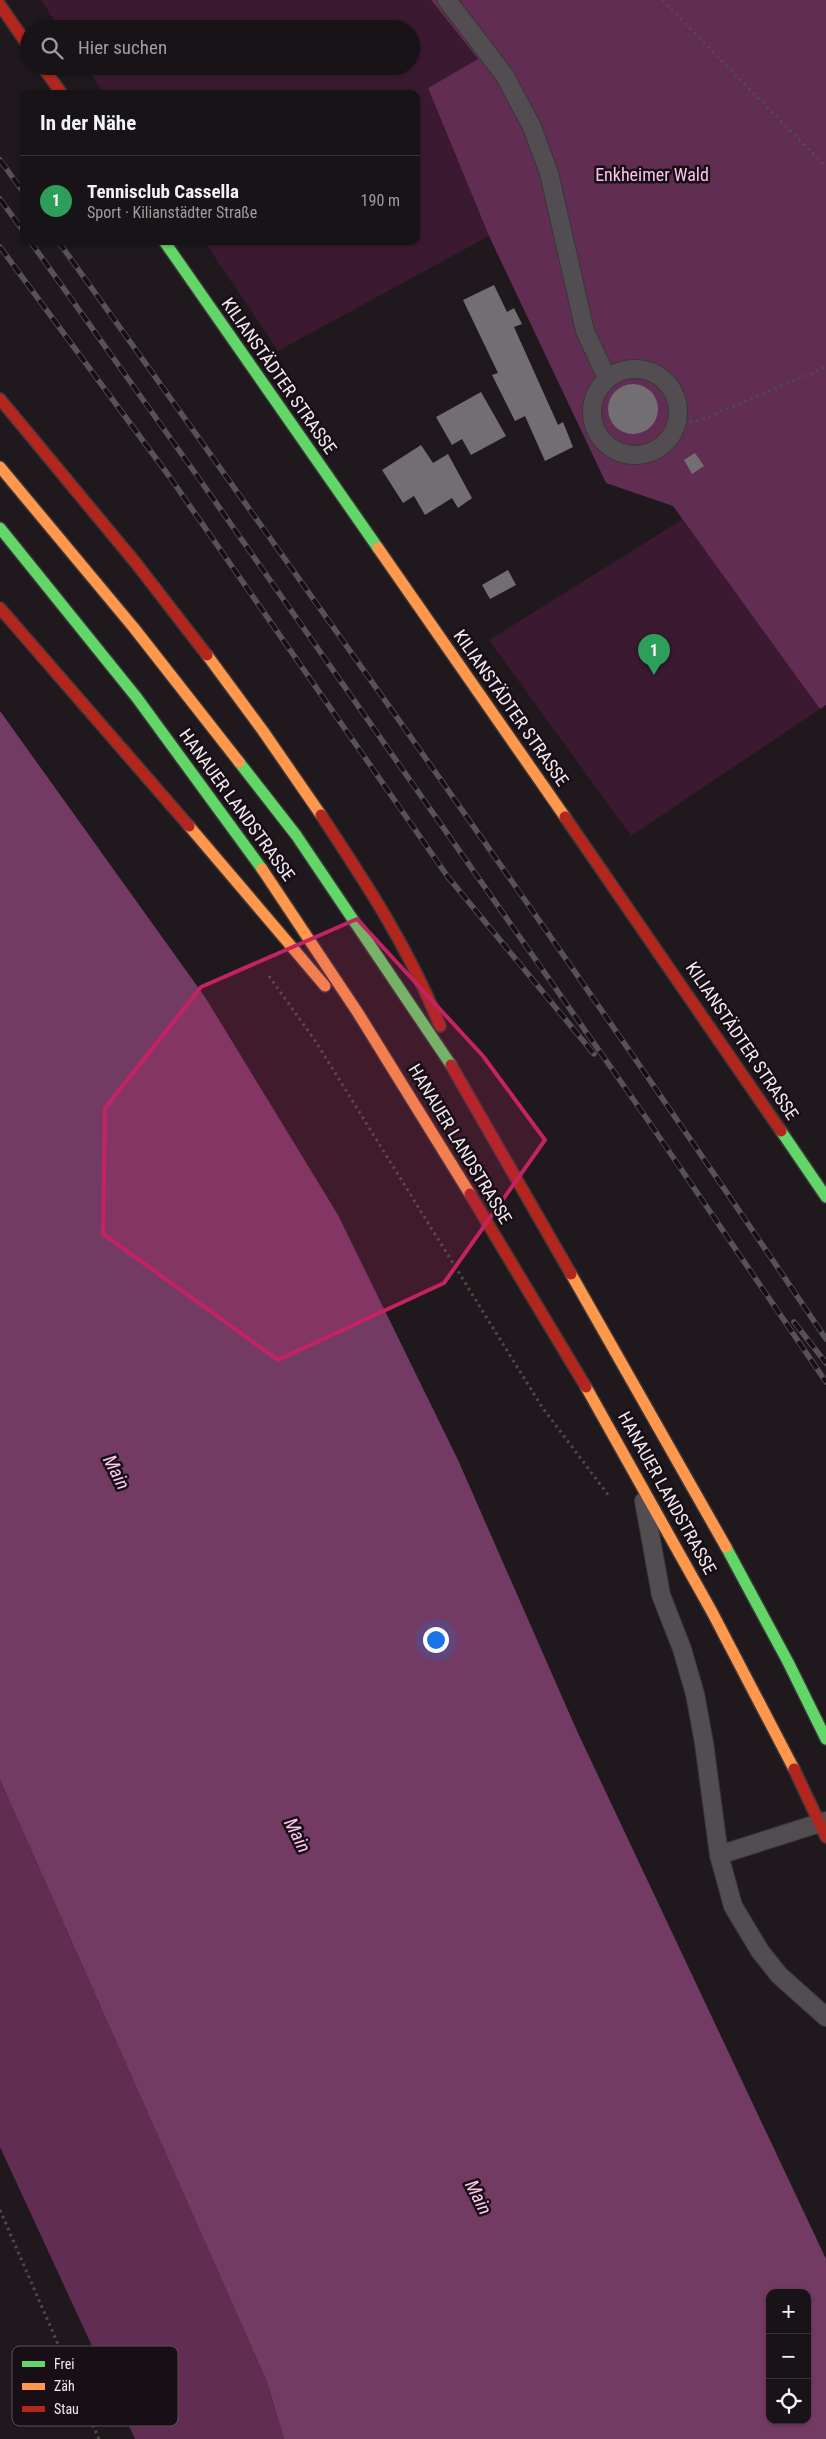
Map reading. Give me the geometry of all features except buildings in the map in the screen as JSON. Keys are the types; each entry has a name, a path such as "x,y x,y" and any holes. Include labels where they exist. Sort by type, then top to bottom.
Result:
{"main road":[{"path":"0,5 20,34"},
{"path":"48,75 59,90"},
{"name":"KILIANSTÄDTER STRASSE","path":"167,245 673,970 826,1197"},
{"path":"0,399 82,497 244,704 321,814 386,915 414,967 433,1005 458,1074"},
{"name":"HANAUER LANDSTRASSE","path":"0,467 134,628 296,835 458,1074 710,1518 788,1662 826,1739"},
{"name":"HANAUER LANDSTRASSE","path":"0,528 126,683 206,789 267,875 380,1046 571,1359 640,1480 753,1686 824,1827"},
{"path":"0,608 148,777 293,951 380,1046"}],"lane":[{"path":"447,0 504,76 532,127 550,173 586,330 607,378"},
{"path":"637,368 652,371 666,380 675,394 679,410 677,426 665,444 645,455 623,454 611,448 601,439 594,427 592,414 596,395 607,378 621,370 637,368"},
{"path":"640,1480 661,1595 682,1648 695,1694 720,1855 733,1906 760,1951 779,1975 826,2017"},
{"path":"720,1855 824,1827"}],"path":[{"path":"662,0 826,167"},
{"path":"677,426 706,418 826,367"},
{"path":"268,974 316,1042 542,1407 612,1500"},
{"path":"0,2210 58,2346"},
{"path":"92,2426 98,2439"}],"highlighted area":[{"path":"357,919 483,1056 545,1140 444,1283 278,1360 103,1234 105,1108 201,987"}],"shaded area":[{"path":"41,0 431,0 478,59 428,88 489,236 278,351 207,245 420,245 420,90 101,90 92,75 420,75 420,20 54,20"},
{"path":"683,519 820,709 631,836 489,640"}],"green space":[{"name":"Enkheimer Wald","path":"431,0 826,0 826,705 820,709 673,506 606,483 489,236 428,88 478,59"},
{"path":"0,1780 267,2382 284,2439 135,2439 129,2426 178,2426 178,2346 92,2346 0,2147"}],"water":[{"name":"Main","path":"0,711 205,997 338,1215 458,1460 577,1731 826,2259 826,2439 284,2439 267,2382 0,1780"}],"railway":[{"path":"0,160 20,188"},
{"path":"0,199 20,226"},
{"path":"33,245 193,470 647,1119 826,1382"},
{"path":"61,245 446,787 638,1062 826,1339"},
{"path":"0,247 169,476 448,877 594,1054"},
{"path":"794,1322 826,1363"}],"traffic: fast":[{"path":"167,245 378,548"},
{"path":"0,528 137,698 262,869"},
{"path":"239,762 296,835 451,1065"},
{"path":"781,1131 826,1197"},
{"path":"726,1547 788,1662 826,1739"}],"traffic: slow":[{"path":"0,467 134,628 239,762"},
{"path":"378,548 565,817"},
{"path":"207,655 263,731 321,815"},
{"path":"189,826 325,986"},
{"path":"262,869 358,1013 470,1194"},
{"path":"571,1274 726,1547"},
{"path":"586,1387 712,1612 794,1769"}],"traffic: jam":[{"path":"0,5 20,34"},
{"path":"48,75 59,90"},
{"path":"0,399 135,562 207,655"},
{"path":"0,608 189,826"},
{"path":"321,815 371,892 401,944 440,1026"},
{"path":"565,817 781,1131"},
{"path":"451,1065 571,1274"},
{"path":"470,1194 586,1387"},
{"path":"794,1769 826,1837"}],"place":[{"name":"Tennisclub Cassella","path":"654,675"}]}
